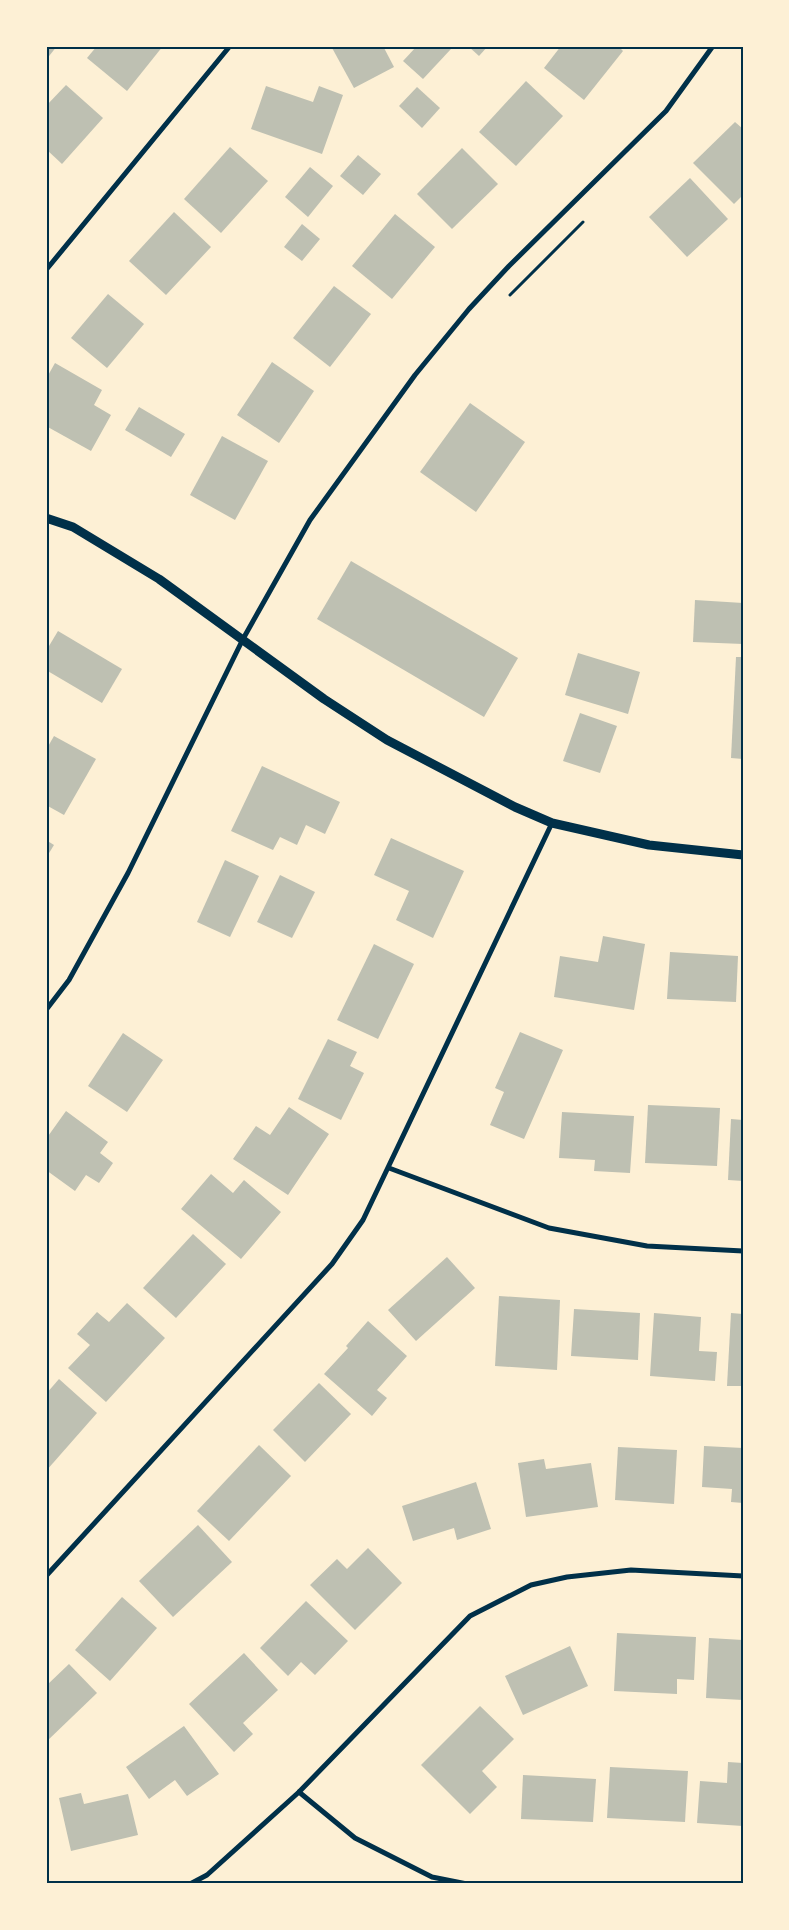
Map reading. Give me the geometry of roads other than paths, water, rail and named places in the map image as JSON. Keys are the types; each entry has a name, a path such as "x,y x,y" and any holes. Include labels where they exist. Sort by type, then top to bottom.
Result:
{"street":[{"path":"46,270 230,46"},
{"path":"46,1010 70,980 128,873 243,639 310,520 415,375 469,309 509,266 666,111 713,46"},
{"path":"46,518 73,527 159,578 324,699 387,740 515,807 552,823 649,845 743,855"},
{"path":"46,1576 332,1264 363,1220 390,1168 552,823"},
{"path":"390,1168 549,1228 647,1246 743,1251"},
{"path":"190,1884 207,1875 299,1792 470,1616 531,1585 566,1577 631,1570 743,1576"},
{"path":"299,1792 355,1838 432,1877 467,1884"}]}
